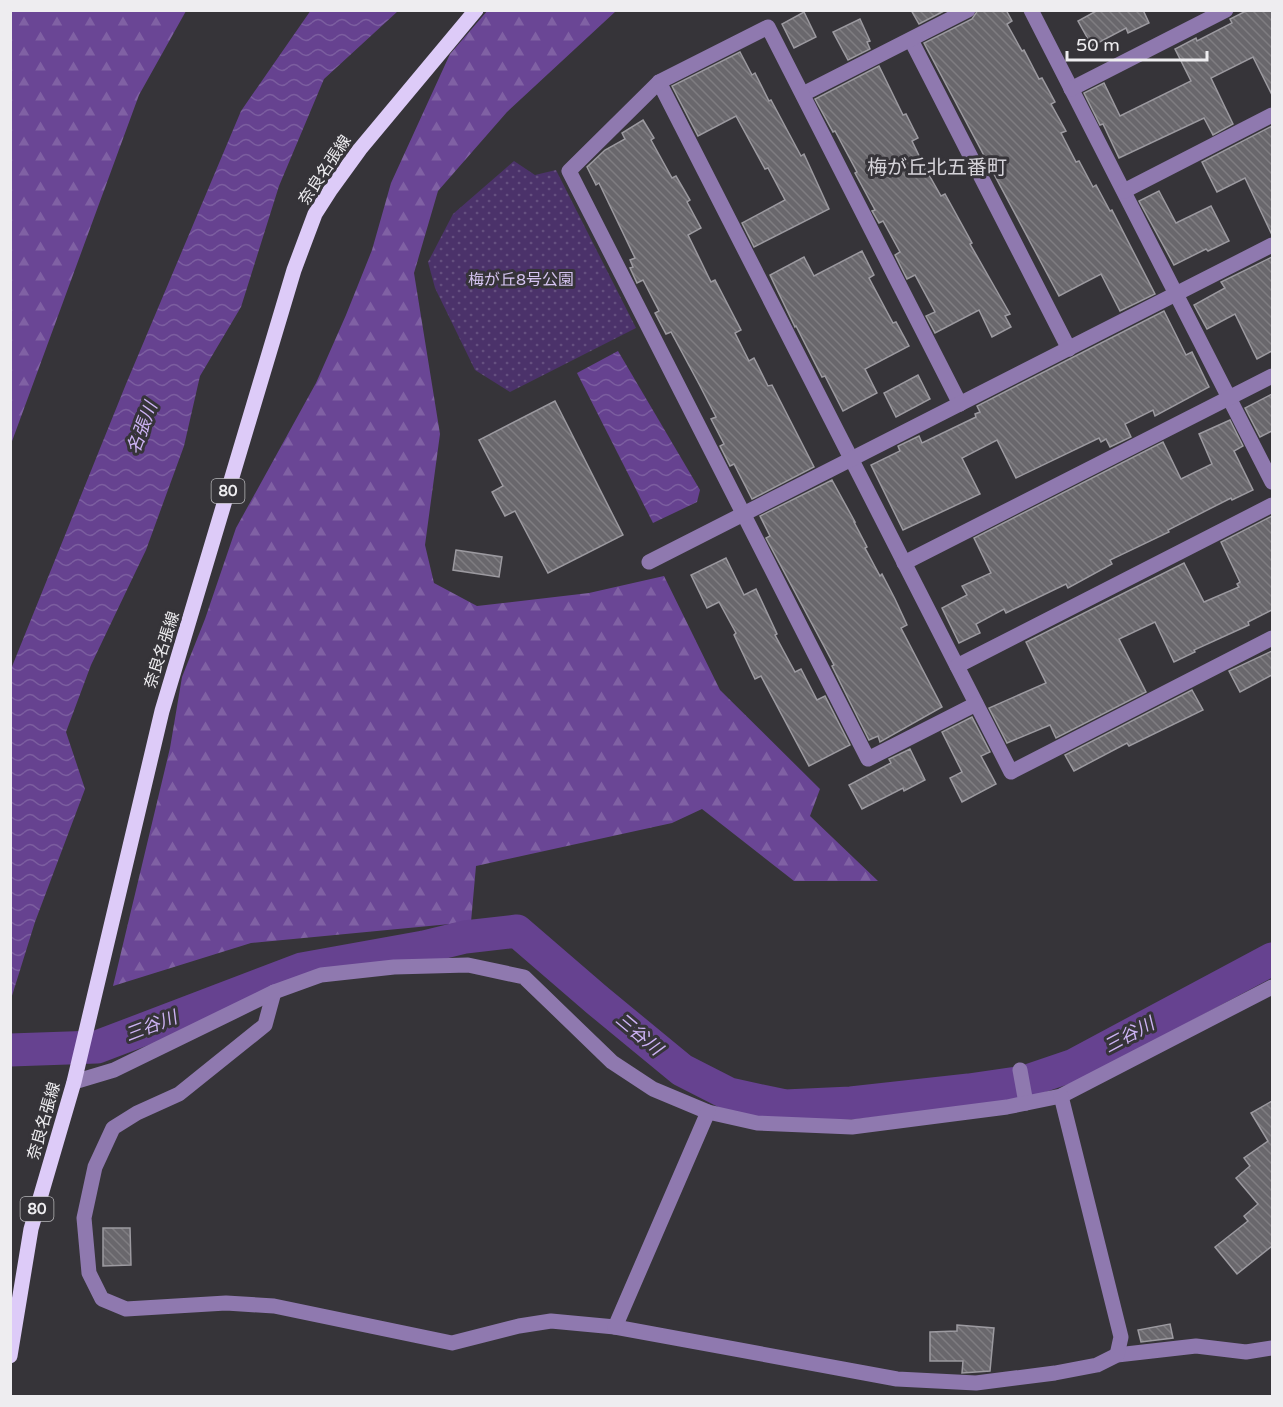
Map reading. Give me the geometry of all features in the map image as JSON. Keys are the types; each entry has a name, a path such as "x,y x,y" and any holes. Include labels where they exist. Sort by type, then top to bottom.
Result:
{"main road":[{"name":"奈良名張線","path":"10,1356 31,1229 74,1082 173,668 190,621 294,270 315,214 360,149 476,10"}],"street":[{"path":"803,94 968,10"},
{"path":"1031,10 1272,482"},
{"path":"1071,89 1226,10"},
{"path":"960,404 768,27 659,82 569,171 868,759 976,704"},
{"path":"911,40 1069,349"},
{"path":"659,82 1011,772 1272,638"},
{"path":"1124,190 1272,114"},
{"path":"649,562 1272,245"},
{"path":"904,563 1272,376"},
{"path":"957,666 1272,505"},
{"path":"74,1082 114,1070 274,993 321,975 394,968 468,965 524,977 612,1062 653,1089 708,1112 757,1123 852,1127 1061,1096 1272,987"},
{"path":"274,993 265,1025 179,1094 137,1113 113,1128 95,1167 84,1218 89,1274 102,1299 126,1310 226,1304 274,1306 452,1343 519,1326 551,1321 615,1327 897,1379 976,1383 1097,1365 1117,1355 1196,1346 1246,1352 1272,1348"},
{"path":"1020,1072 1025,1102"},
{"path":"1061,1096 1121,1337 1117,1355"},
{"path":"615,1327 708,1112"}],"green space":[{"path":"11,10 186,11 139,95 11,444"},
{"path":"488,10 616,11 507,112 438,191 414,273 440,434 425,545 434,583 477,606 589,593 664,576 720,690 820,789 810,816 878,881 794,881 702,809 672,823 476,866 471,922 251,943 113,986 170,748 182,677 205,619 236,528 316,383 372,250 391,183 450,54"},
{"name":"梅が丘8号公園","path":"514,161 535,175 556,170 636,328 510,392 475,370 435,288 428,262 453,214"}],"water":[{"name":"名張川","path":"311,10 398,11 324,79 279,186 241,307 200,376 184,446 146,550 91,665 66,732 85,789 35,922 11,999 11,669 126,384 241,111"},
{"path":"618,351 700,490 697,502 653,523 577,373"}],"building":[{"path":"911,10 946,10 919,24"},
{"path":"978,10 1006,10 1012,21 1007,24 1055,102 1051,104 1066,131 1061,133 1076,162 1079,161 1093,187 1096,185 1110,211 1112,210 1155,294 1120,311 1101,274 1059,296 924,43 972,19"},
{"path":"1098,10 1143,10 1149,23 1128,33 1126,28 1092,46 1078,21"},
{"path":"1248,10 1272,10 1272,95 1253,57 1211,78 1233,124 1213,135 1204,118 1119,158 1103,124 1100,125 1084,93 1104,83 1120,116 1191,81 1175,49 1196,38 1197,41 1232,23 1230,19"},
{"path":"804,12 816,37 794,48 782,24"},
{"path":"860,19 870,41 867,42 870,49 848,60 833,32"},
{"path":"740,52 752,75 755,73 769,101 771,100 801,156 804,154 829,209 754,247 742,223 785,200 736,116 698,136 672,86"},
{"path":"879,66 903,115 906,114 918,138 912,141 924,166 941,196 945,194 972,243 970,244 1010,314 1005,316 1011,327 992,337 979,310 935,333 926,316 935,312 915,275 907,279 895,255 900,252 883,221 879,223 872,211 875,210 855,173 857,172 815,99"},
{"path":"643,120 672,178 676,176 690,200 687,202 701,228 688,235 711,282 715,280 741,330 735,333 749,361 754,358 768,386 772,385 814,467 752,499 734,464 730,466 720,446 724,444 711,419 716,417 699,384 671,332 666,334 655,313 659,311 643,280 637,283 630,268 633,267 630,260 635,258 599,183 596,185 587,167 605,150 625,139 622,133"},
{"path":"1272,126 1272,235 1245,178 1217,192 1202,162"},
{"path":"1159,191 1176,223 1211,206 1229,241 1208,251 1206,249 1174,265 1139,201"},
{"path":"862,251 874,275 869,278 893,323 896,322 909,346 865,369 877,393 843,411 795,327 770,275 804,257 814,276"},
{"path":"1272,257 1272,351 1257,359 1235,314 1207,329 1194,305 1225,288 1221,282"},
{"path":"1164,311 1186,355 1192,352 1209,387 1155,416 1153,410 1125,424 1131,437 1110,447 1106,439 1101,442 1099,438 1016,478 997,440 962,458 980,494 903,530 871,465 900,451 898,446 919,436 922,443 976,417 975,414 980,412 977,406"},
{"path":"918,375 930,399 896,417 884,393"},
{"path":"1272,394 1272,431 1260,437 1245,408"},
{"path":"555,401 623,535 548,573 515,511 505,516 492,492 503,486 479,440"},
{"path":"1230,420 1243,446 1234,451 1253,490 1232,500 1231,498 1168,530 1169,532 1110,560 1112,564 1068,588 1066,584 1006,613 1004,609 976,624 980,633 959,643 942,608 967,595 962,586 991,573 974,538 1163,442 1181,479 1212,464 1199,434"},
{"path":"832,480 855,522 867,547 865,548 895,599 907,625 901,628 942,707 880,742 878,736 869,740 832,666 834,665 766,538 770,536 760,516"},
{"path":"1272,516 1272,610 1248,622 1249,625 1194,650 1195,652 1174,662 1155,622 1119,639 1146,692 1056,738 1050,725 1007,743 989,708 1046,683 1026,642 1184,563 1204,602 1239,587 1237,584 1240,582 1221,542"},
{"path":"456,550 502,557 499,577 453,570"},
{"path":"726,558 744,595 756,589 777,634 775,635 795,672 801,669 817,700 825,696 850,745 809,766 761,676 755,679 734,635 736,633 719,602 707,608 691,575"},
{"path":"1272,651 1272,675 1240,692 1229,671"},
{"path":"1192,690 1203,710 1129,746 1127,743 1074,771 1065,755"},
{"path":"972,717 990,752 981,756 996,784 962,802 950,778 962,772 942,732"},
{"path":"910,749 925,780 904,791 903,788 862,809 849,785 891,763 889,759"},
{"path":"1272,1101 1272,1246 1237,1274 1215,1247 1248,1221 1244,1216 1258,1204 1236,1178 1250,1166 1244,1158 1268,1141 1251,1113"},
{"path":"103,1228 130,1228 131,1265 103,1266"},
{"path":"1170,1324 1173,1338 1141,1342 1138,1330"},
{"path":"957,1325 994,1328 990,1371 962,1373 963,1361 930,1361 930,1332 957,1331"}],"waterway":[{"name":"三谷川","path":"10,1050 97,1047 302,969 424,947 465,937 517,931 682,1070 729,1094 785,1106 851,1103 1024,1082 1074,1065 1272,959"}],"district":[{"name":"梅が丘北五番町","path":"937,168"}]}
